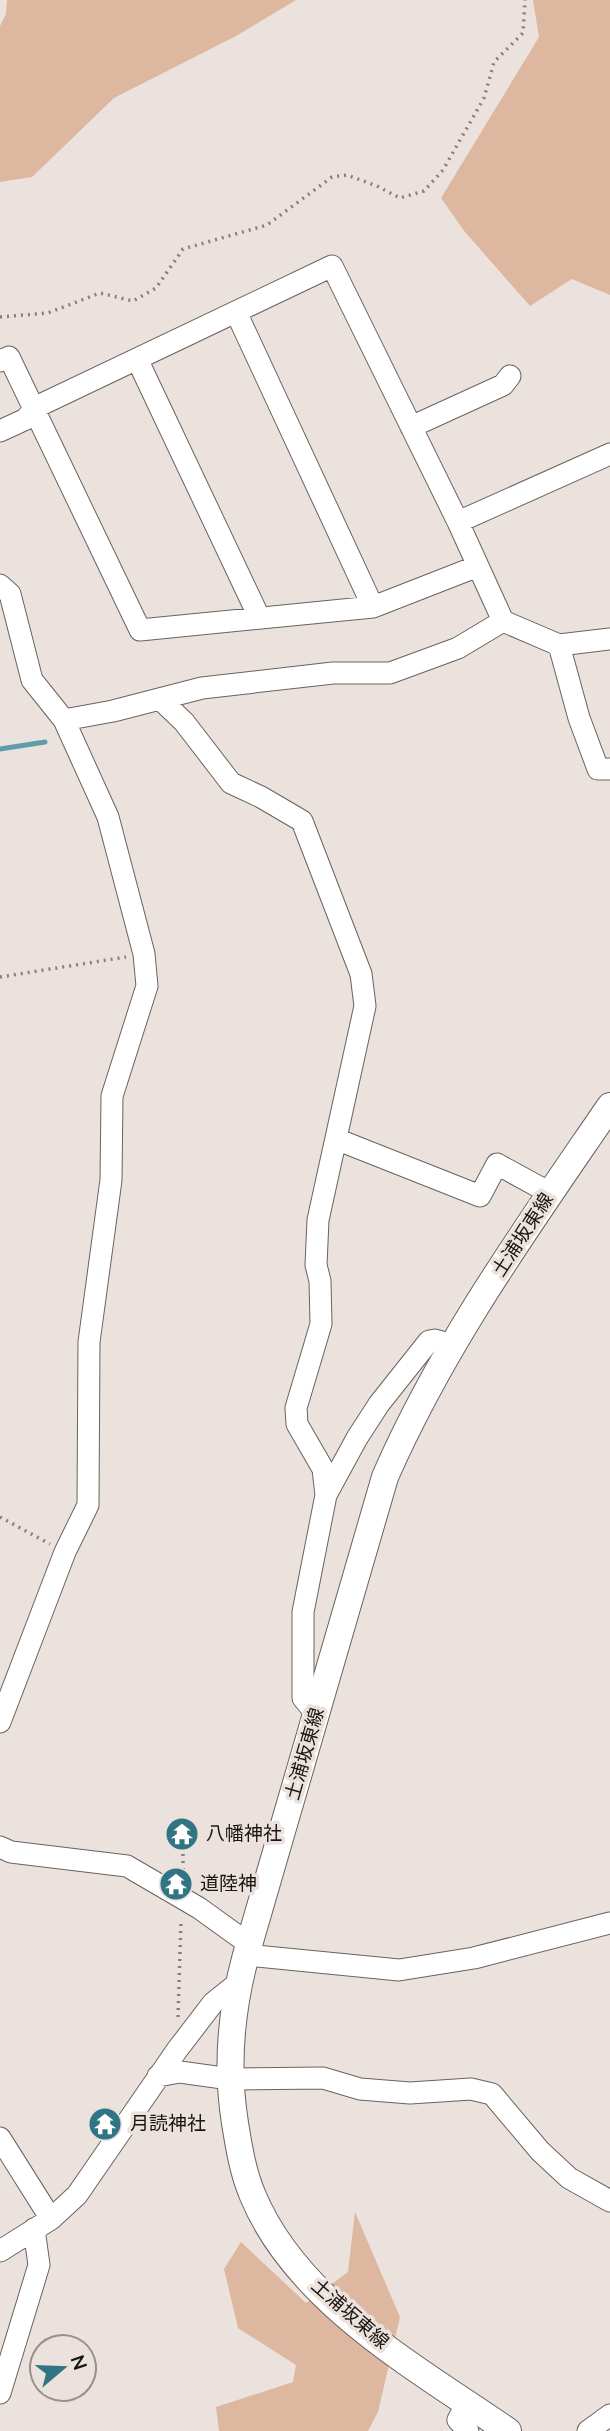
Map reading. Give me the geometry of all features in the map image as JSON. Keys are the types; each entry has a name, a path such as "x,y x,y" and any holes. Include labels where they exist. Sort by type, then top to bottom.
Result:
{"main road":[{"name":"土浦坂東線","path":"508,2431 378,2342 313,2283 277,2239 253,2197 240,2152 230,2079 232,2027 238,1983 247,1949 385,1477 415,1411 452,1345 610,1106"}],"street":[{"path":"0,431 26,419 34,408 332,266 458,522 503,621 559,645 610,639"},
{"path":"236,312 373,607"},
{"path":"0,361 9,357 141,630 373,607 478,566"},
{"path":"137,359 259,617"},
{"path":"411,426 503,385 510,376"},
{"path":"458,522 610,454"},
{"path":"0,585 10,594 32,680 64,720 108,817 144,954 147,986 112,1096 111,1180 89,1342 88,1505 65,1552 0,1723"},
{"path":"64,720 113,711 202,688 333,673 390,673 458,648 503,621"},
{"path":"559,645 579,718 598,769 610,769"},
{"path":"160,699 184,722 231,783 302,821 361,974 365,1006 316,1241 321,1324 296,1408 297,1424 323,1469 326,1495"},
{"path":"336,1139 480,1196 497,1164 550,1193"},
{"path":"317,1715 303,1698 303,1612 326,1495 379,1404 429,1341 452,1345"},
{"path":"0,1847 11,1852 127,1866 182,1898 247,1949 399,1970 474,1958 610,1923"},
{"path":"0,2251 42,2224 77,2195 177,2050 213,2003 238,1983"},
{"path":"158,2076 180,2072 230,2079 323,2078 360,2089 410,2093 471,2088 492,2094 540,2151 569,2178 610,2201"},
{"path":"0,2138 42,2224 40,2264 0,2393"},
{"path":"467,2403 458,2420 468,2431"},
{"path":"588,2431 610,2415"}],"path":[{"path":"0,317 48,313 100,293 133,301 156,288 183,249 267,225 332,177 347,175 400,198 424,191 443,170 484,98 494,62 523,33 525,0"},
{"path":"0,977 144,954"},
{"path":"0,1517 65,1552"},
{"path":"177,2050 182,1898"}],"shaded area":[{"path":"7,0 296,0 236,36 114,98 32,177 0,182 0,26 6,14"},
{"path":"533,0 610,0 610,295 572,279 530,306 465,232 441,198 539,37"},
{"path":"355,2212 400,2317 378,2412 368,2431 219,2431 216,2407 293,2382 296,2365 238,2328 224,2269 241,2242 306,2303 348,2272"}],"building":[{"name":"八幡神社","path":"175,1823 191,1825 189,1844 174,1843"},
{"name":"月読神社","path":"106,2117 111,2121 104,2131 98,2127"}],"waterway":[{"path":"0,749 45,742"}],"place":[{"name":"八幡神社","path":"182,1834"},
{"name":"道陸神","path":"176,1884"},
{"name":"月読神社","path":"105,2124"}]}
